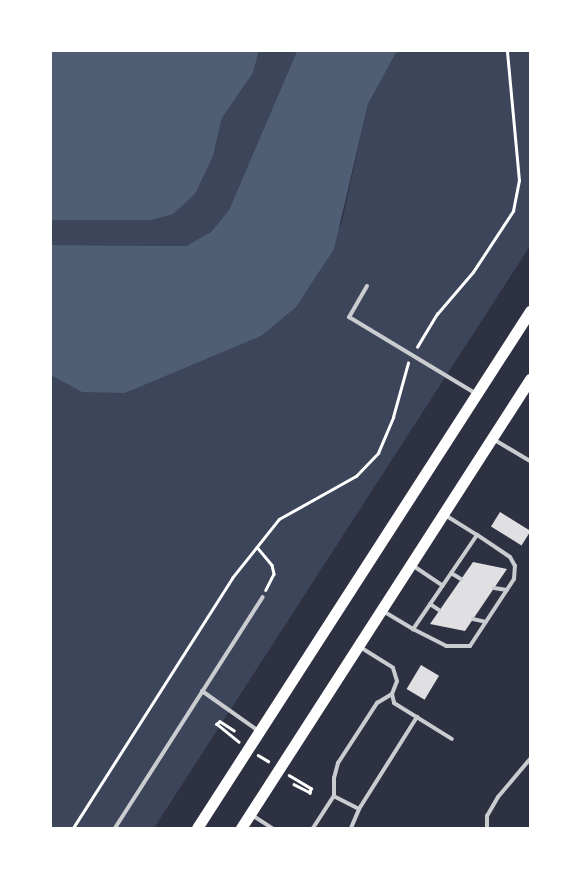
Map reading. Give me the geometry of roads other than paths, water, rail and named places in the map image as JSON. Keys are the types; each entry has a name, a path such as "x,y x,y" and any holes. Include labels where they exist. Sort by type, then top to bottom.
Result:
{"highway":[{"path":"197,828 530,311"},
{"path":"241,828 530,379"}],"lane":[{"path":"367,286 349,317 476,394"},
{"path":"492,438 530,461"},
{"path":"381,609 413,629 446,646 459,648 470,646 514,580 515,566 510,557 443,513"},
{"path":"413,629 476,536"},
{"path":"411,564 443,586"},
{"path":"451,574 461,579"},
{"path":"494,588 507,590"},
{"path":"115,828 263,597"},
{"path":"430,604 439,610"},
{"path":"473,619 486,622"},
{"path":"358,646 393,668 397,681 392,694 394,703 452,739"},
{"path":"202,691 259,731"},
{"path":"313,828 334,796 334,778 338,764 377,703 392,694"},
{"path":"352,828 359,809 417,717"},
{"path":"486,828 487,816 498,798 530,760"},
{"path":"334,796 359,809"},
{"path":"250,813 272,828"}]}
